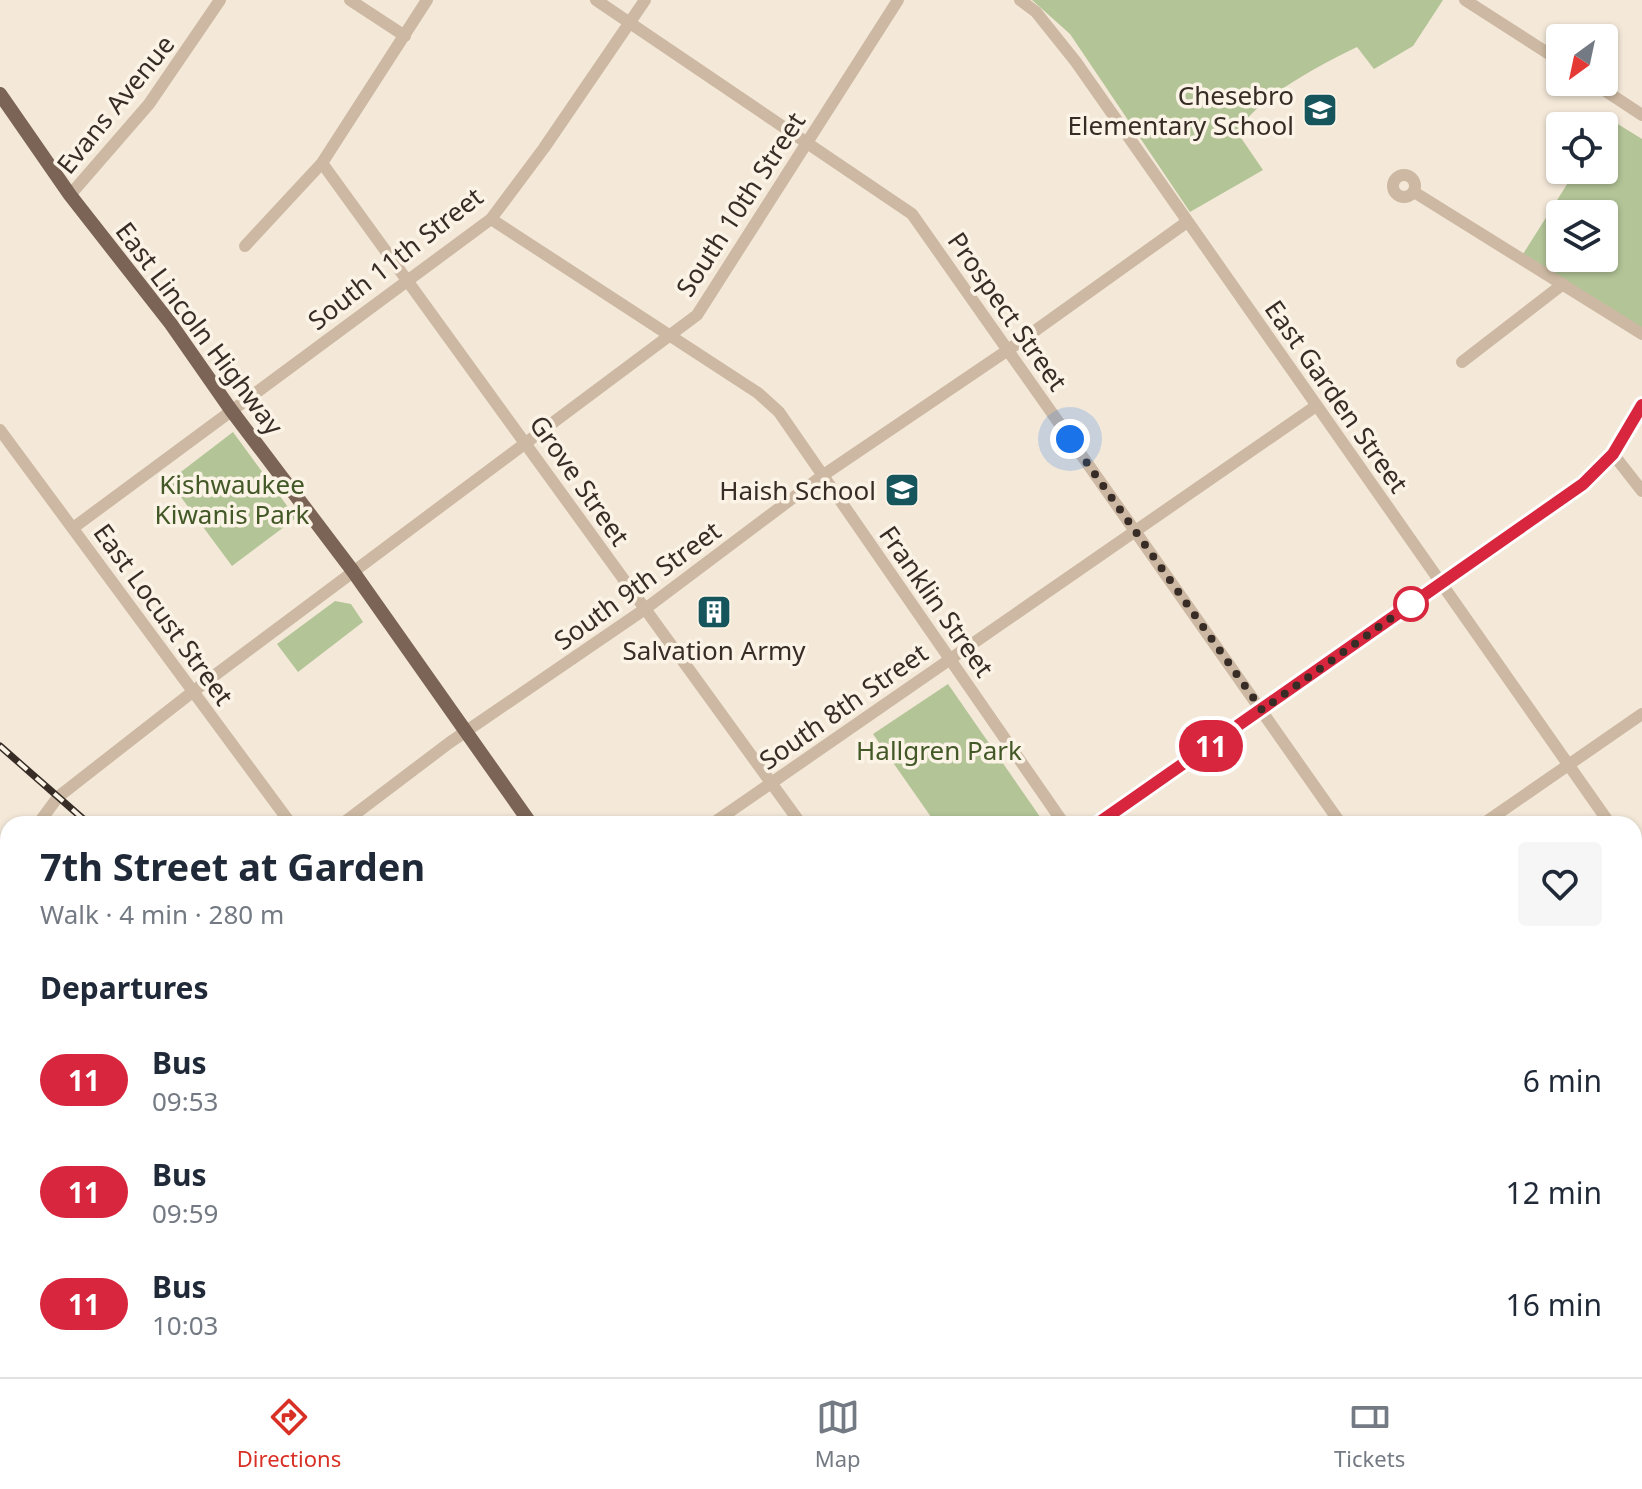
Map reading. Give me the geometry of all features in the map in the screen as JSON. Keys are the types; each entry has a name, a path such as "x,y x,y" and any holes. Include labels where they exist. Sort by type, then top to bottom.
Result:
{"main road":[{"name":"East Lincoln Highway","path":"0,94 70,195 171,324 231,410 352,570 525,816"}],"street":[{"name":"Evans Avenue","path":"70,195 149,104 220,0"},
{"path":"350,0 405,36"},
{"path":"245,246 322,163 427,0"},
{"name":"Prospect Street","path":"596,0 912,214 1335,816"},
{"name":"South 11th Street","path":"73,528 491,219 645,0"},
{"name":"South 10th Street","path":"44,816 58,797 195,690 697,315 898,0"},
{"name":"East Garden Street","path":"1020,0 1061,41 1604,816"},
{"path":"1465,0 1546,52"},
{"path":"1618,96 1640,108"},
{"name":"Grove Street","path":"322,163 795,816"},
{"path":"1414,192 1642,334"},
{"name":"Franklin Street","path":"491,219 770,402 1059,816"},
{"name":"South 9th Street","path":"353,816 464,732 645,609 822,476 1008,350 1187,222"},
{"path":"1462,362 1563,284"},
{"path":"1109,816 1583,484 1613,454 1642,405"},
{"name":"South 8th Street","path":"723,816 1316,406"},
{"name":"East Locust Street","path":"0,430 195,690 199,701 285,816"},
{"path":"1613,454 1642,491"},
{"path":"1495,816 1642,714"}],"green space":[{"path":"1032,0 1443,0 1413,46 1374,69 1357,47 1291,83 1259,106 1237,132 1263,170 1190,212 1070,34"},
{"path":"1618,124 1642,139 1642,328 1552,272 1618,272 1618,200 1557,200 1567,184 1618,184"},
{"path":"1546,218 1546,268 1523,254"},
{"name":"Kishwaukee Kiwanis Park","path":"233,432 296,518 232,566 169,481"},
{"path":"335,601 351,604 363,622 298,672 277,644"},
{"name":"Hallgren Park","path":"948,684 1039,816 930,816 873,734"}],"railway":[{"path":"0,746 80,816"}],"bus line":[{"name":"11","path":"1109,816 1599,472 1642,405"}],"place":[{"name":"Chesebro Elementary School","path":"1320,110"},
{"name":"Haish School","path":"902,490"},
{"name":"Salvation Army","path":"714,612"}],"route":[{"path":"1070,439 1262,710 1411,604"}]}
